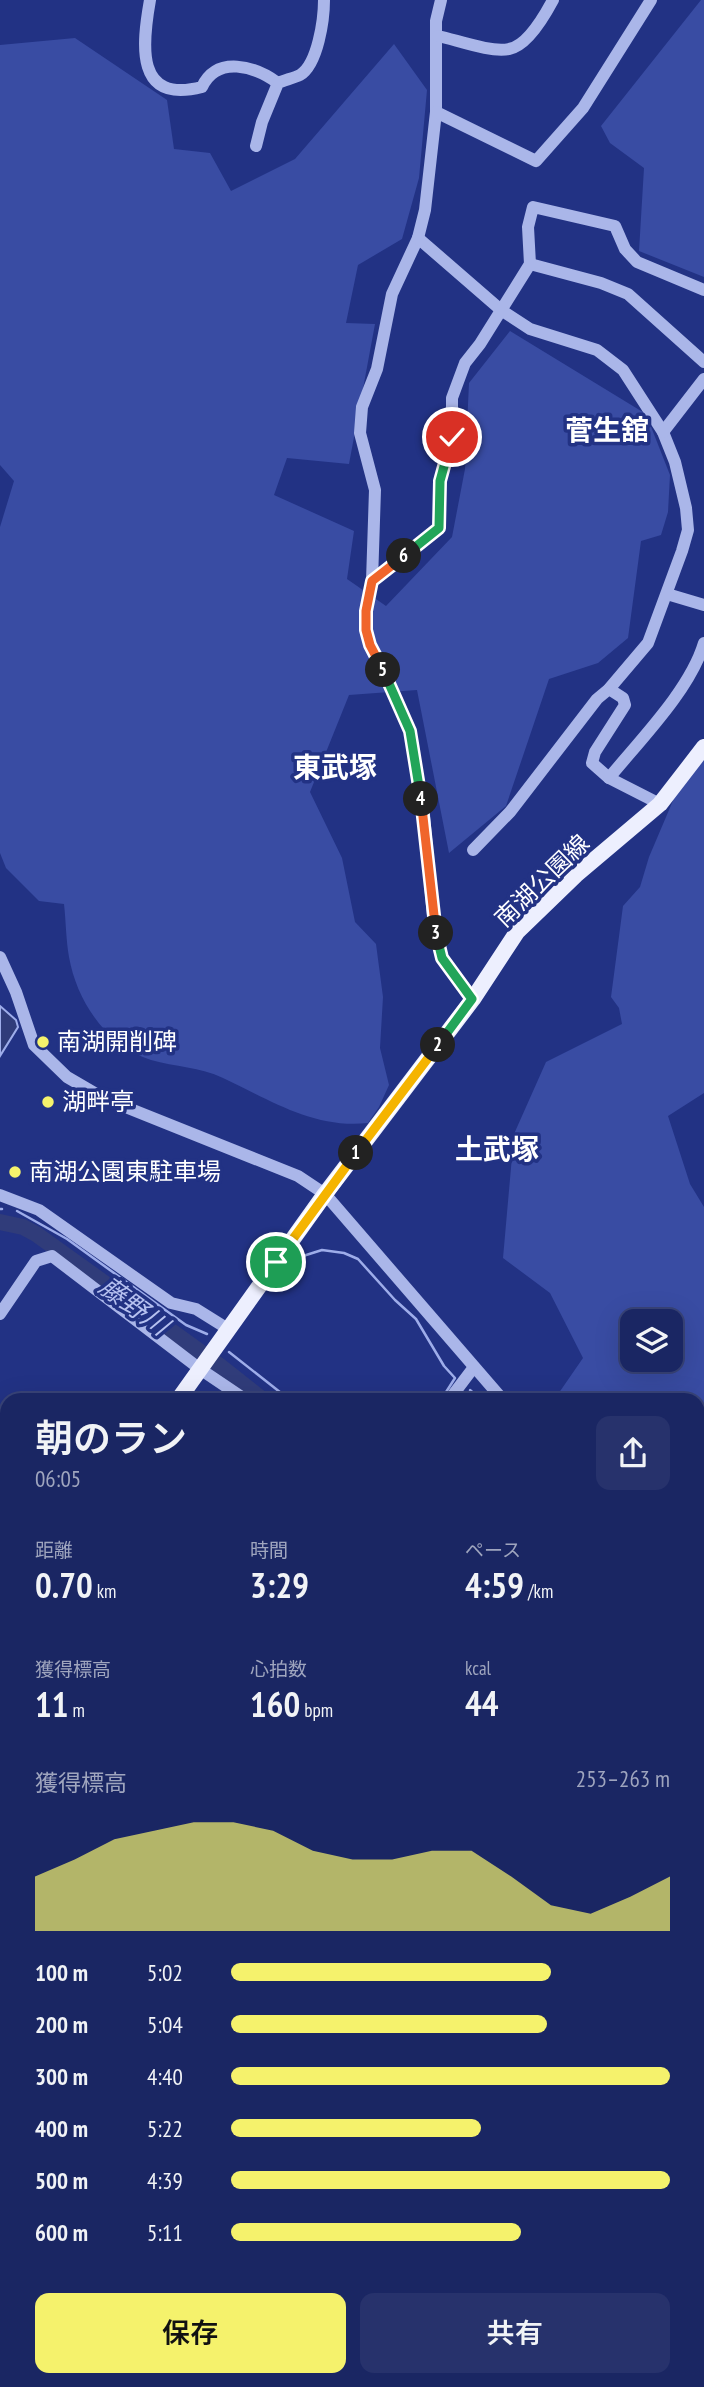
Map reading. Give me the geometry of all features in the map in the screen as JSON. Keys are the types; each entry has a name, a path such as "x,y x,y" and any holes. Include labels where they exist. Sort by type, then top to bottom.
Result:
{"main road":[{"name":"南湖公園線","path":"183,1393 325,1194 472,999 517,932 576,875 660,804 704,747"}],"street":[{"path":"150,0 145,62 156,82 166,88 189,90 202,87 207,75 224,66 243,68 278,83 303,74 312,60 322,30 324,0"},
{"path":"441,0 436,21 436,112 425,210 418,238 392,294 377,369 362,407 360,433 375,490 372,581 366,611 366,630 370,645 410,731 424,815 433,917 442,958 472,999"},
{"path":"438,36 495,49 511,49 529,36 553,0"},
{"path":"436,112 536,161 583,108 651,0"},
{"path":"256,146 262,121 278,83"},
{"path":"372,581 439,528 440,481 452,437 452,398 465,363 480,344 530,264 528,228 533,207 615,226 625,249 637,262 704,290"},
{"path":"418,238 501,310 530,328 597,350 623,370 663,432 682,488 688,530 648,643 609,689 597,699 503,821 473,850"},
{"path":"530,264 601,283 628,294 704,362"},
{"path":"663,432 704,379"},
{"path":"667,594 704,605"},
{"path":"609,778 684,684 704,643"},
{"path":"609,689 623,698 625,705 595,752 592,762 609,778 660,804"},
{"path":"0,957 16,992 34,1045 67,1077 103,1098 298,1176 325,1194 497,1393"},
{"path":"0,1195 39,1210 164,1299 197,1309 228,1329"},
{"path":"0,1314 36,1261 52,1256 236,1393"},
{"path":"454,1393 474,1367"}],"shaded area":[{"path":"701,0 704,0 704,277 639,251 644,168 610,143 601,126"},
{"path":"75,38 167,100 174,149 210,153 231,191 295,159 394,44 427,90 419,178 402,239 358,265 346,323 375,324 349,464 287,458 274,495 354,531 347,579 386,606 452,537 465,469 469,383 510,331 646,414 670,475 668,512 661,535 641,541 628,638 598,663 549,679 506,806 449,853 417,690 349,695 310,792 342,858 355,922 376,944 383,997 380,1048 389,1085 368,1123 329,1122 311,1117 214,1074 151,1060 121,1044 96,1020 79,990 69,957 64,904 39,901 6,868 0,853 0,527 14,481 0,465 0,45"},
{"path":"704,745 704,1093 668,1116 690,1184 704,1207 704,1393 559,1393 583,1358 550,1293 503,1258 514,1134 546,1062 622,1024 619,1008 611,997 623,906 640,887 649,857 686,770"},
{"path":"0,1006 16,1020 18,1027 0,1056"}],"waterway":[{"path":"17,1211 67,1239 186,1325 207,1334"},
{"name":"藤野川","path":"0,1222 23,1227 36,1234 254,1393"},
{"path":"303,1256 322,1250 344,1253 358,1259 416,1319 444,1366 455,1378 445,1393"},
{"path":"229,1352 281,1393"},
{"path":"470,1390 473,1393"}],"place":[{"name":"南湖開削碑","path":"43,1042"},
{"name":"湖畔亭","path":"48,1102"},
{"name":"南湖公園東駐車場","path":"15,1172"}],"district":[{"name":"菅生舘","path":"607,430"},
{"name":"東武塚","path":"335,767"},
{"name":"土武塚","path":"497,1149"}],"route":[{"path":"276,1262 472,999 442,958 433,917 424,815 410,731 370,645 366,630 366,611 372,581 439,528 440,481 452,437"}]}
